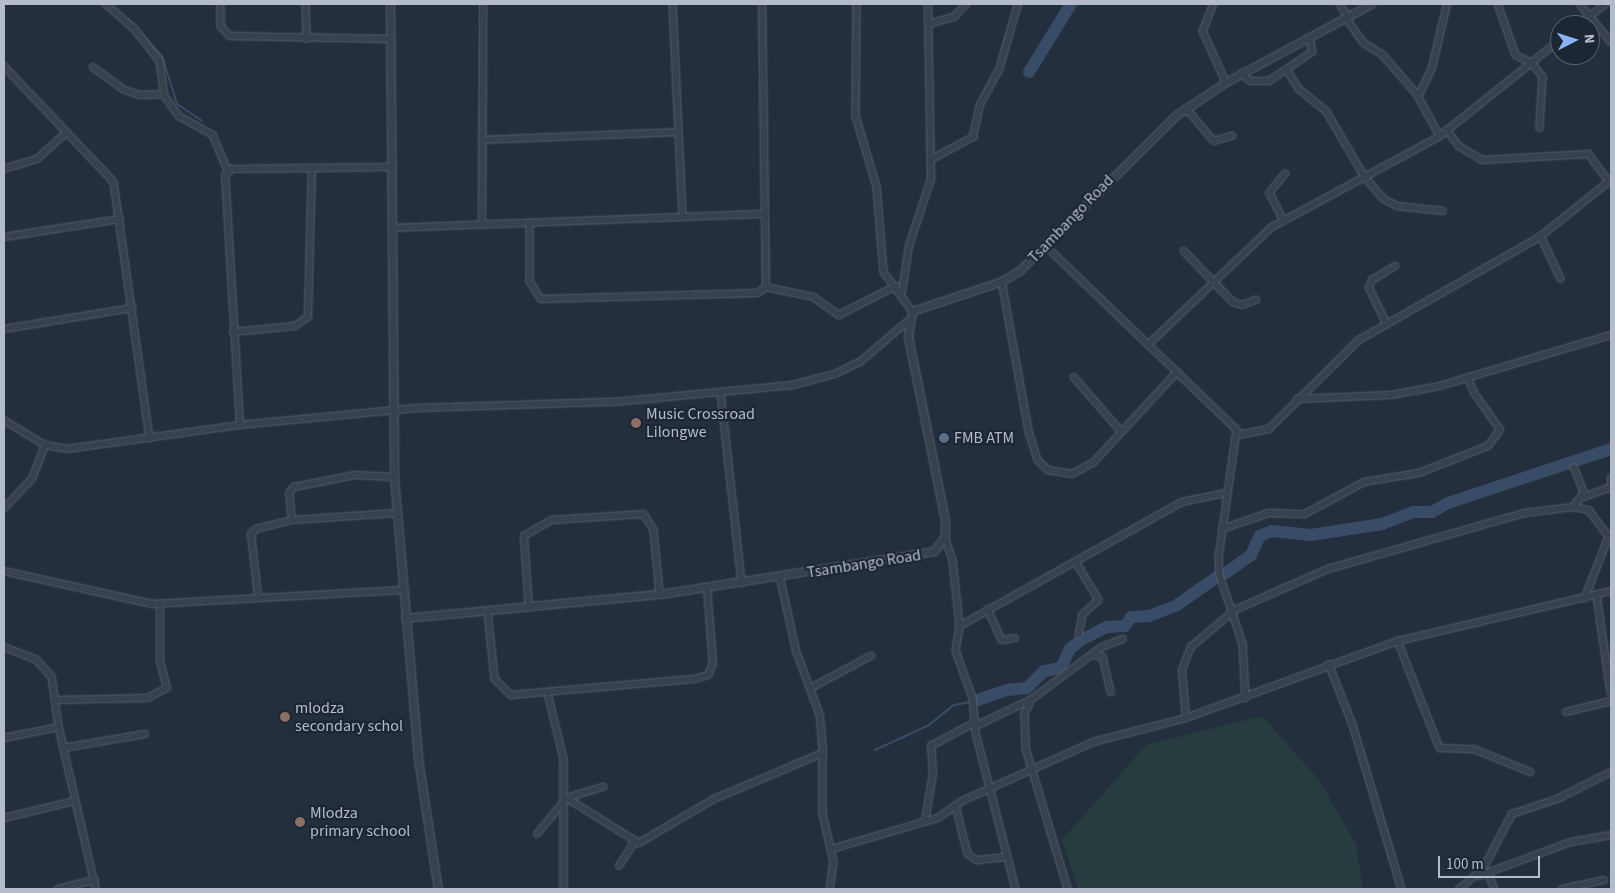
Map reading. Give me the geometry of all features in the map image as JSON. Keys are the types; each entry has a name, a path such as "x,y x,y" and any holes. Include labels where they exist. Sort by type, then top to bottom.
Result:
{"street":[{"path":"106,4 134,28 160,61 166,75 164,94 179,116 213,135 228,171 223,200 240,425"},
{"path":"221,4 221,26 230,36 390,40"},
{"path":"306,4 307,39"},
{"path":"390,4 394,477 418,759 438,889"},
{"path":"482,224 483,4"},
{"path":"673,4 683,216"},
{"path":"762,4 766,287"},
{"path":"4,420 45,444 67,449 240,425 393,411 614,402 810,383 836,374 875,351 907,322 912,311 902,292 884,272 878,187 856,116 857,4"},
{"path":"902,292 932,159 928,4"},
{"path":"928,24 954,17 966,4"},
{"path":"932,159 972,137 980,105 999,70 1018,4"},
{"path":"1214,4 1203,31 1226,82"},
{"path":"1340,4 1364,43 1391,63 1418,97 1440,136"},
{"name":"Tsambango Road","path":"912,311 1002,281 1046,246 1155,132 1186,108 1242,73 1310,39 1371,4"},
{"path":"1418,97 1432,68 1447,4"},
{"path":"1498,4 1513,51 1532,63 1544,80 1540,128"},
{"path":"1580,4 1588,15"},
{"path":"1590,15 1606,4"},
{"path":"1600,29 1611,42"},
{"path":"1242,73 1260,83 1288,71 1312,52 1310,39"},
{"path":"1150,343 1283,220 1440,136 1550,48"},
{"path":"4,66 114,182 150,438"},
{"path":"93,67 125,90 140,95 164,94"},
{"path":"1288,71 1299,89 1330,116 1365,177 1390,203 1443,211"},
{"path":"1186,108 1214,141 1232,136"},
{"path":"1238,435 1269,429 1346,350 1386,323 1541,236 1610,181 1589,154 1482,160 1458,146 1447,130"},
{"path":"4,169 37,159 66,132"},
{"path":"482,140 678,132"},
{"path":"228,171 392,167"},
{"path":"233,332 295,326 308,317 312,168"},
{"path":"1283,220 1269,193 1285,174"},
{"path":"393,228 764,214"},
{"path":"4,237 120,219"},
{"path":"530,223 530,282 541,299 758,293 766,287 814,297 839,315 896,286"},
{"path":"1541,236 1561,279"},
{"path":"1046,246 1150,343 1238,435"},
{"path":"1184,252 1237,304 1256,300"},
{"path":"1386,323 1369,288 1372,280 1395,266"},
{"path":"1002,281 1038,460 1055,473 1079,472 1093,463 1177,372"},
{"path":"4,329 132,308"},
{"path":"907,322 936,462 945,536 953,560 960,626 956,651 976,724 1006,856 1016,889"},
{"path":"1297,399 1391,395 1468,378 1611,335"},
{"path":"1074,377 1121,431"},
{"path":"1222,530 1269,513 1305,514 1364,482 1419,473 1488,446 1500,430 1474,394 1468,378"},
{"path":"721,392 742,583"},
{"path":"1238,435 1226,493 1220,575 1235,610 1244,644 1246,698"},
{"path":"4,508 32,479 45,444"},
{"path":"1574,468 1584,497"},
{"path":"292,520 288,493 294,487 364,474 394,477"},
{"path":"1574,507 1584,497 1611,486 1611,478"},
{"path":"960,626 1182,502 1226,493"},
{"path":"1186,718 1181,682 1187,653 1219,620 1235,610 1328,568 1525,513 1574,507 1589,510 1608,534 1585,599"},
{"path":"258,596 251,534 265,525 292,520 397,513"},
{"path":"529,608 524,536 552,520 644,514 654,530 660,594"},
{"name":"Tsambango Road","path":"405,618 529,608 660,594 780,578 924,555 940,547 945,536"},
{"path":"1076,562 1099,600 1083,615 1079,635"},
{"path":"4,571 160,604 258,596 286,598 403,590"},
{"path":"780,578 796,651 811,688 824,733 823,814 832,849 830,889"},
{"path":"488,612 498,686 511,695 548,693 708,675 714,652 707,587"},
{"path":"832,849 907,824 925,822 1093,742 1186,718 1246,698 1329,664 1398,641 1585,599 1611,591"},
{"path":"1597,596 1611,692"},
{"path":"56,700 148,698 167,688 160,662 160,604"},
{"path":"988,609 1002,640 1015,638"},
{"path":"925,822 933,773 931,746 1032,699 1107,644 1123,639"},
{"path":"1398,641 1440,748 1474,749 1530,772"},
{"path":"4,647 43,664 52,677 63,748 96,889"},
{"path":"1094,655 1103,657 1111,692"},
{"path":"811,688 871,656"},
{"path":"1329,664 1353,725 1402,889"},
{"path":"548,693 563,753 567,798 561,842 564,889"},
{"path":"1032,699 1025,717 1033,769 1068,889"},
{"path":"1566,712 1611,701"},
{"path":"4,738 59,727"},
{"path":"63,748 145,734"},
{"path":"619,866 634,843 714,799 823,753"},
{"path":"1459,889 1478,876 1512,814 1557,798 1611,772"},
{"path":"537,834 567,798 603,787"},
{"path":"567,798 634,843"},
{"path":"4,818 75,801"},
{"path":"956,806 968,854 977,860 1006,856"},
{"path":"1478,876 1488,875 1517,859 1611,834"},
{"path":"1488,875 1495,889"},
{"path":"58,889 95,880"},
{"path":"1562,889 1604,880"}],"green space":[{"path":"1262,716 1319,780 1356,844 1363,889 1078,889 1062,840 1146,745"}],"waterway":[{"path":"1029,72 1071,4"},
{"path":"129,20 162,56 177,104 202,121"},
{"path":"1226,573 1251,555 1260,536 1272,531 1311,535 1382,524 1413,512 1432,512 1448,503 1611,449"},
{"path":"975,701 1007,690 1027,688 1044,671 1061,668 1070,649 1081,640 1107,627 1125,626 1131,617 1149,616 1177,605 1217,577"},
{"path":"875,750 929,725 954,705 971,702"}],"place":[{"name":"Music Crossroad Lilongwe","path":"636,423"},
{"name":"FMB ATM","path":"944,438"},
{"name":"mlodza secondary schol","path":"285,717"},
{"name":"Mlodza primary school","path":"300,822"}]}
